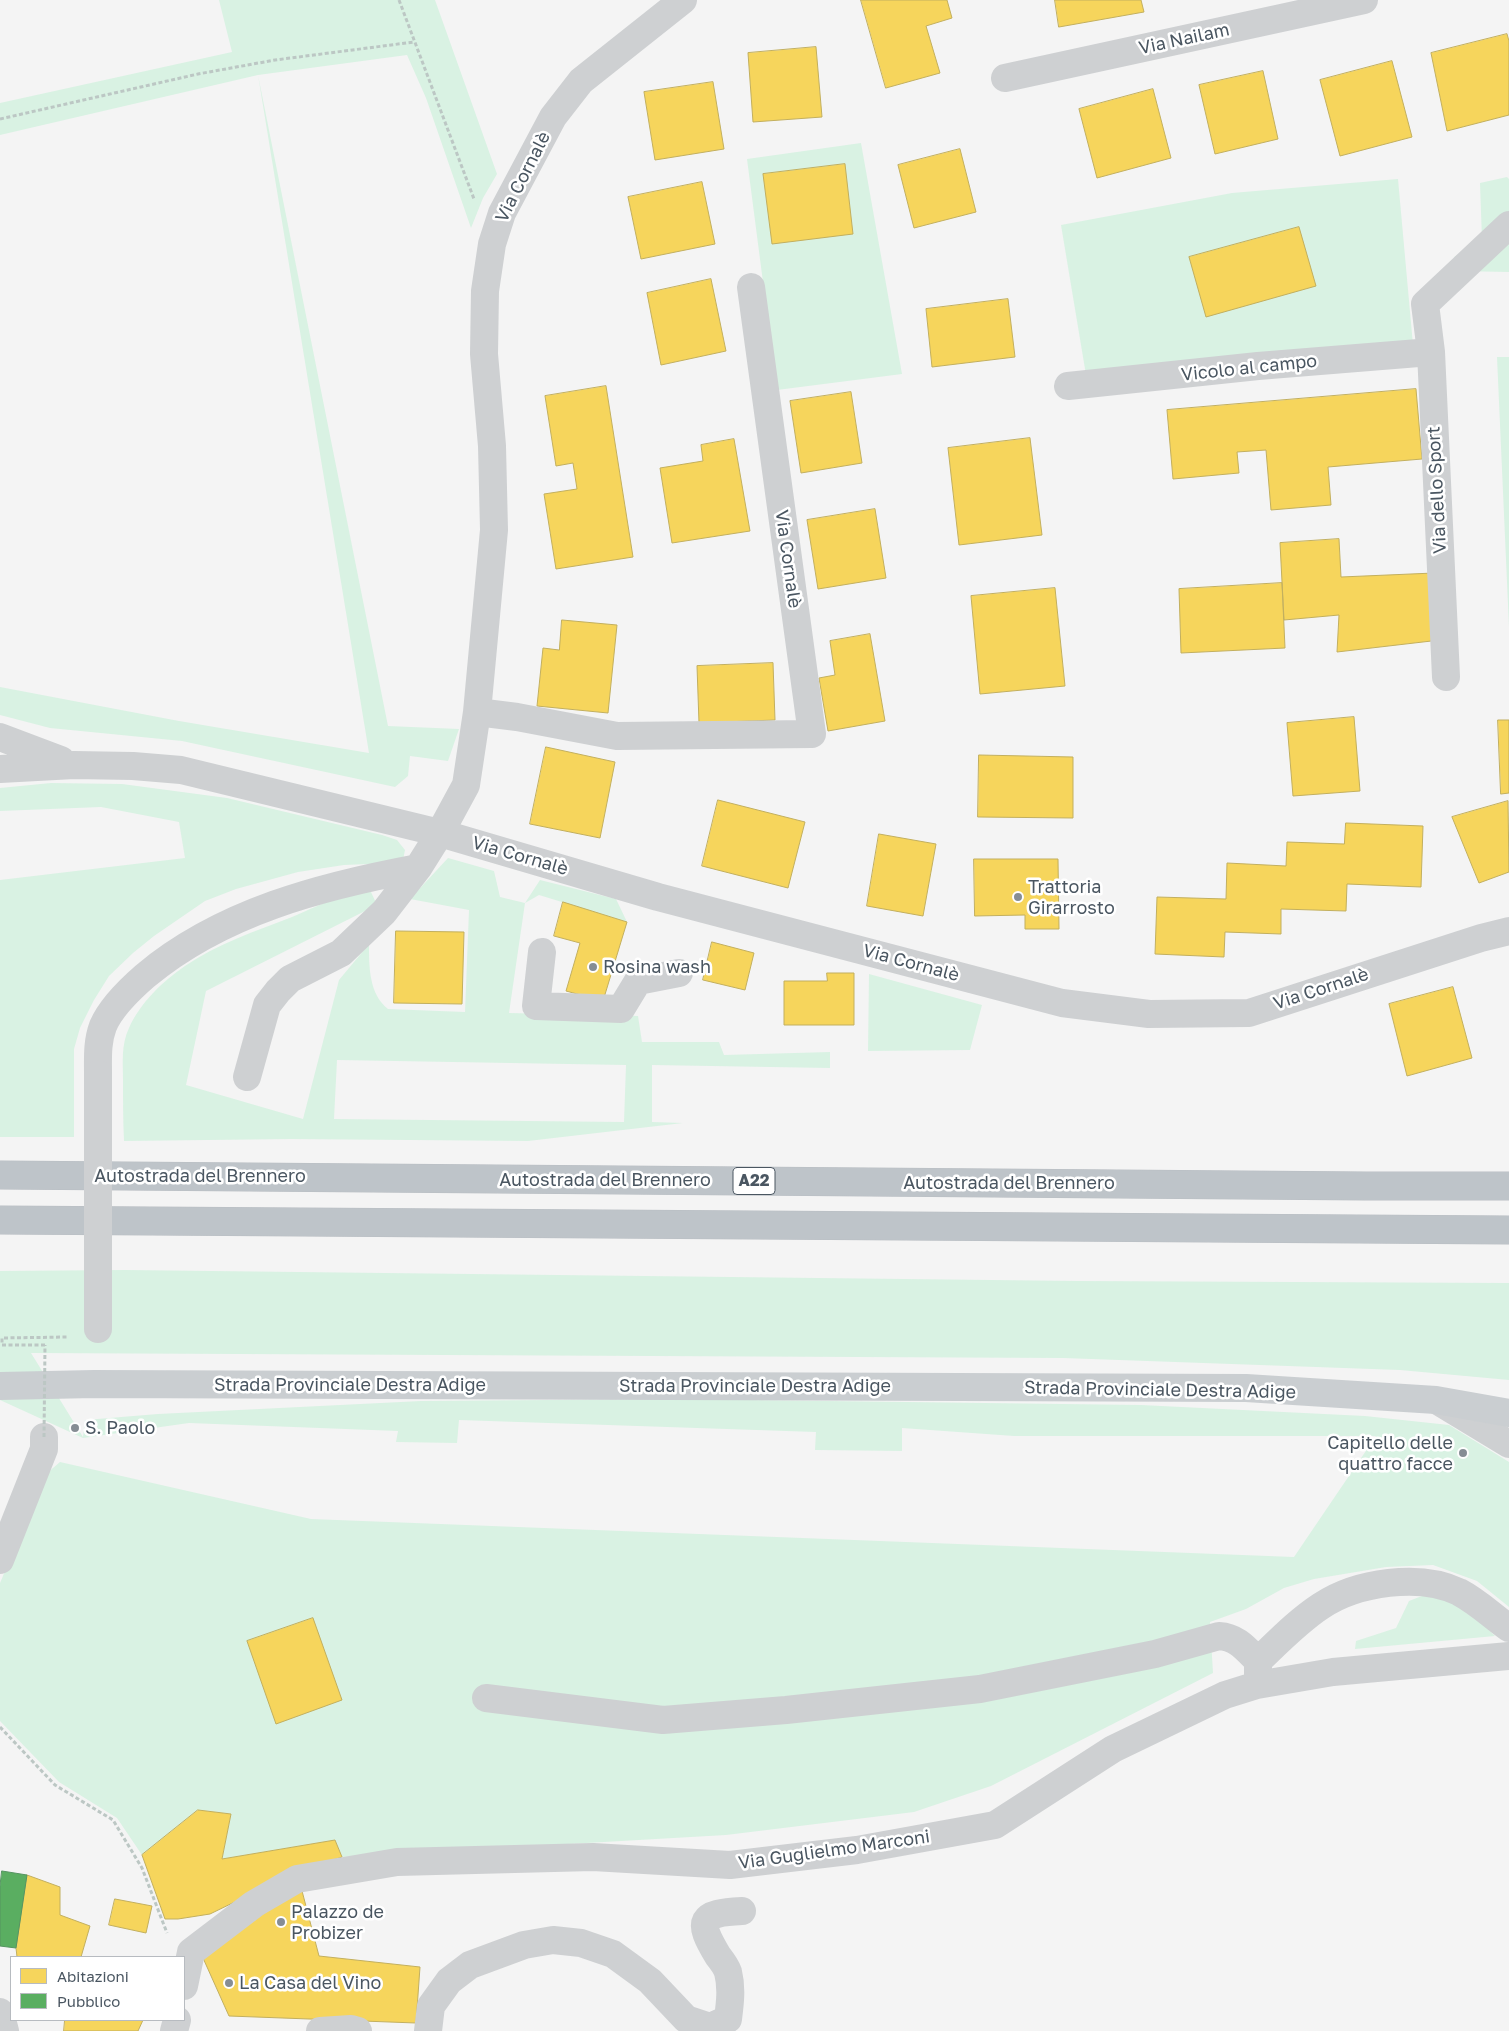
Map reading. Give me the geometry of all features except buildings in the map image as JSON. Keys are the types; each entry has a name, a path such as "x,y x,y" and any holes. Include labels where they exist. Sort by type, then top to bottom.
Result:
{"highway":[{"name":"Autostrada del Brennero","path":"0,1175 1509,1186"},
{"path":"0,1220 1509,1230"}],"main road":[{"name":"Strada Provinciale Destra Adige","path":"0,1386 104,1384 1246,1388 1436,1400 1509,1413"}],"street":[{"name":"Via Cornalè","path":"683,0 581,81 570,95 553,117 502,213 492,244 485,291 484,354 492,446 494,530 477,712 466,785 440,833 654,896 1053,1001 1149,1014 1249,1013 1481,938 1509,931"},
{"name":"Via Nailam","path":"1005,78 1364,0"},
{"name":"Via dello Sport","path":"1446,677 1431,352 1425,304 1509,225"},
{"name":"Via Cornalè","path":"477,712 517,717 618,736 812,734 751,287"},
{"name":"Vicolo al campo","path":"1068,386 1258,366 1431,352"},
{"path":"0,737 74,764"},
{"path":"0,769 74,764 181,770 440,833 418,868 384,912 341,953 290,979 278,991 267,1005 248,1077"},
{"path":"98,1329 98,1043 104,1024 112,1011 134,986 165,959 185,946 248,914 345,883 418,868"},
{"path":"542,952 536,1006 620,1009 638,981 679,973"},
{"path":"1436,1400 1509,1444"},
{"path":"0,1560 44,1449 44,1437"},
{"path":"486,1698 663,1720 786,1710 980,1689 1155,1654 1219,1636 1229,1637 1238,1641 1258,1673 1322,1605 1358,1590 1395,1582 1428,1582 1443,1585 1481,1606 1509,1628"},
{"name":"Via Guglielmo Marconi","path":"1469,1660 1509,1647"},
{"name":"Via Guglielmo Marconi","path":"191,1952 254,1904 297,1879 397,1862 593,1857 730,1865 857,1850 995,1824 1113,1749 1225,1695 1258,1673 1333,1672 1509,1656"},
{"path":"428,2031 432,2006 449,1981 470,1965 524,1944 553,1940 580,1944 613,1954 650,1981 686,2019 710,2027 728,2019 732,1996 728,1970 706,1936 704,1927 706,1920 712,1915 721,1912 742,1911"},
{"path":"185,1981 191,1952"},
{"path":"0,2012 5,2031"},
{"path":"320,2031 351,2028 358,2031"}],"path":[{"path":"399,0 492,244"},
{"path":"0,119 198,74 275,60 414,42"},
{"path":"44,1437 45,1345 2,1345 2,1338 97,1337 98,1329"},
{"path":"0,1727 55,1785 113,1820 142,1868 167,1933 191,1952"}],"green space":[{"path":"219,0 435,0 497,174 483,198 471,228 426,98 407,55 258,75 0,135 0,103 232,52"},
{"path":"258,75 388,726 459,729 448,761 410,756 408,776 395,787 182,741 50,728 0,715 0,687 179,721 369,753"},
{"path":"861,143 902,374 777,390 747,159"},
{"path":"1507,177 1509,179 1509,272 1456,271 1454,257 1482,240 1480,183"},
{"path":"1398,179 1413,345 1086,375 1061,225 1232,193"},
{"path":"1497,357 1509,357 1509,627"},
{"path":"51,783 122,784 227,798 397,840 405,850 403,860 393,863 344,865 298,872 236,889 205,901 154,936 109,976 80,1028 74,1049 74,1137 0,1137 0,880 185,858 179,822 101,807 0,811 0,788"},
{"path":"448,858 494,871 500,897 525,903 509,1013 638,1016 642,1042 719,1042 724,1055 830,1052 830,1068 652,1065 652,1122 683,1123 528,1141 291,1139 124,1141 123,1066 126,1034 146,1001 177,972 197,958 237,939 331,900 362,892 371,892 377,905 206,991 186,1085 303,1119 339,980 369,944 371,980 377,996 388,1009 465,1012 469,910 410,899","holes":["337,1060 626,1065 624,1122 334,1119"]},
{"path":"540,880 616,899 627,922 539,895 525,903"},
{"path":"869,974 982,1005 970,1050 868,1051"},
{"path":"125,1270 1078,1281 1509,1283 1509,1380 1400,1370 1063,1358 31,1353 83,1437 85,1420 158,1414 421,1401 672,1399 1141,1405 1365,1416 1449,1425 1509,1462 1509,1607 1477,1581 1433,1565 1386,1567 1314,1579 1284,1588 1246,1609 1210,1622 1213,1673 991,1786 914,1812 726,1835 342,1857 335,1840 222,1859 231,1814 198,1810 142,1855 117,1818 59,1782 0,1721 0,1583 46,1474 60,1462 311,1519 1294,1557 1376,1436 1014,1436 902,1428 902,1451 815,1450 816,1432 459,1420 457,1443 396,1442 398,1431 189,1423 83,1438 0,1400 0,1271"},
{"path":"1440,1593 1478,1619 1495,1636 1355,1649 1356,1641 1396,1628 1409,1601 1427,1594"}],"place":[{"name":"Trattoria Girarrosto","path":"1018,897"},
{"name":"Rosina wash","path":"593,967"},
{"name":"S. Paolo","path":"75,1428"},
{"name":"Capitello delle quattro facce","path":"1463,1453"},
{"name":"Palazzo de Probizer","path":"281,1922"},
{"name":"La Casa del Vino","path":"229,1983"}]}
